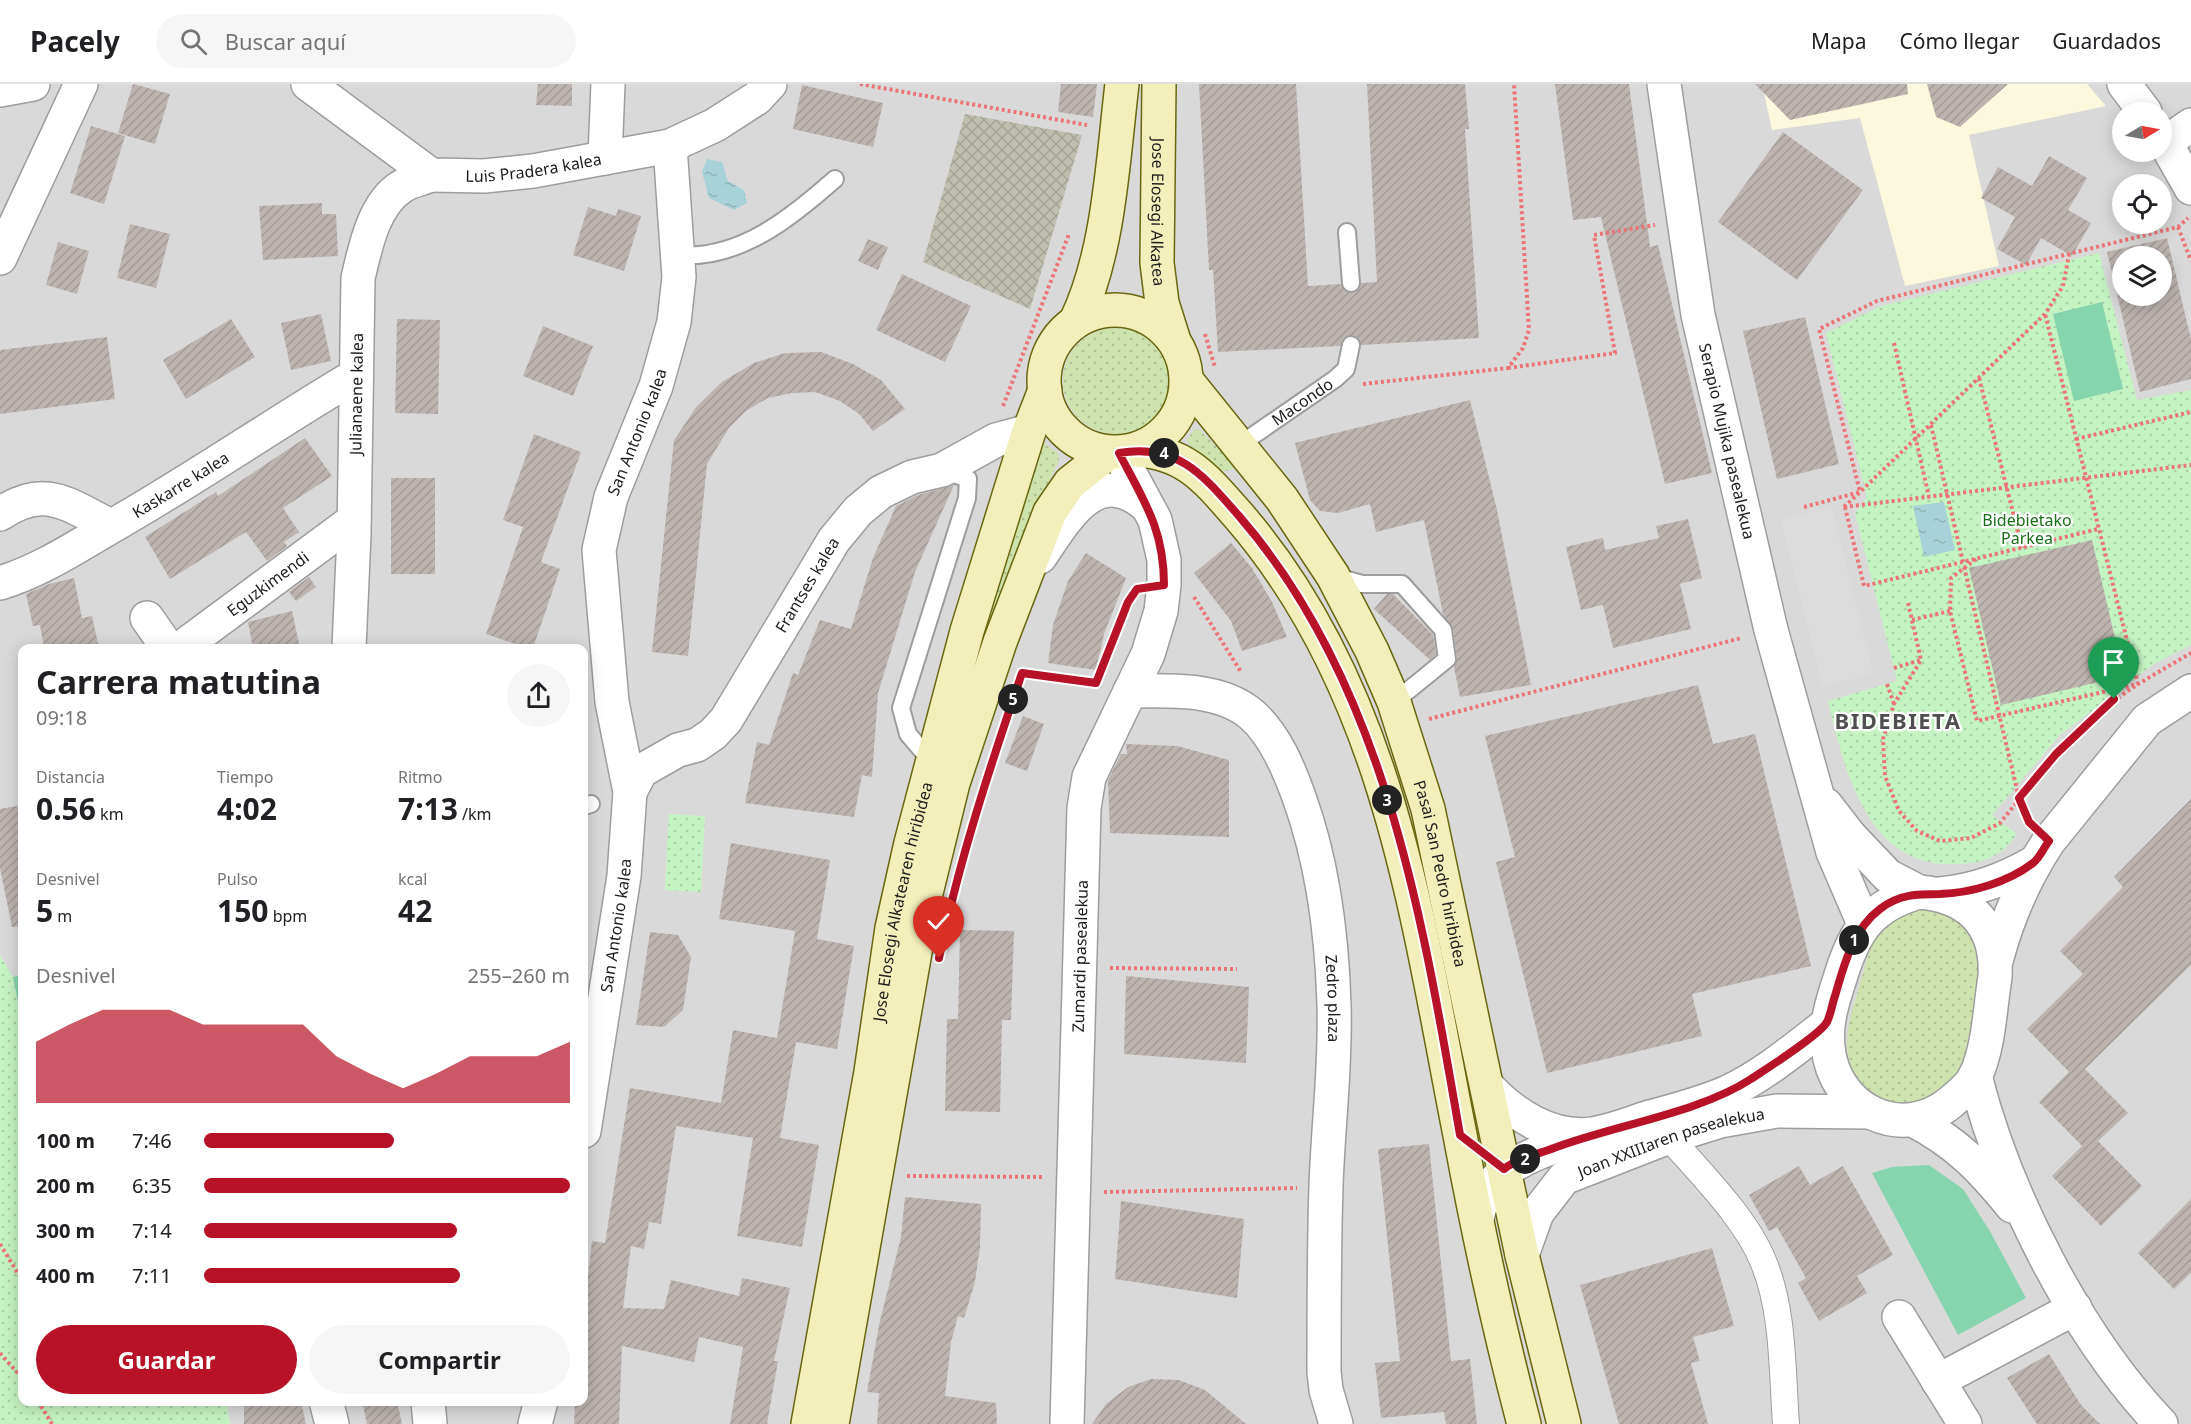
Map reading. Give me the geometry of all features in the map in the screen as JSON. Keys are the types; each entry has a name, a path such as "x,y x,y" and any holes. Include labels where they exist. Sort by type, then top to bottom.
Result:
{"main road":[{"path":"1076,321 1093,313 1110,310 1128,311 1188,335 1185,366 1202,378 1185,399 1178,416 1167,431 1153,443 1121,452 1081,444 1059,425 1049,409 1045,390 1044,374 1054,344 1076,321 1088,295 1097,264 1122,84"},
{"name":"Jose Elosegi Alkatea","path":"1159,84 1157,263 1162,303 1188,335"},
{"name":"Pasai San Pedro hiribidea","path":"1202,378 1238,446 1281,499 1333,576 1372,651 1394,702 1428,809 1522,1255 1564,1424"},
{"name":"Jose Elosegi Alkatearen hiribidea","path":"808,1424 871,1072 892,928 930,761 967,631 1029,431 1045,390"},
{"name":"Jose Elosegi Alkatearen hiribidea","path":"832,1424 924,900 953,783 1043,528 1059,497 1088,466 1121,452"},
{"name":"Pasai San Pedro hiribidea","path":"1121,452 1162,453 1175,457 1192,467 1217,492 1254,534 1290,582 1317,626 1342,675 1379,771 1423,941 1460,1135 1507,1357 1524,1424"}],"street":[{"path":"0,90 33,84"},
{"path":"0,258 81,84"},
{"path":"308,84 431,175"},
{"path":"605,158 608,84"},
{"name":"Luis Pradera kalea","path":"431,175 484,176 670,146 716,125 757,98 770,84"},
{"name":"Serapio Mujika pasealekua","path":"1664,84 1698,315 1771,630 1833,852 1864,924"},
{"path":"2124,84 2138,102"},
{"path":"2173,135 2191,188"},
{"name":"San Antonio kalea","path":"588,1106 624,876 630,792 612,702 599,549 610,497 664,363 674,322 679,277 670,146"},
{"name":"Julianaene kalea","path":"349,644 354,520 358,278 366,244 383,206 400,187 431,175"},
{"name":"Kaskarre kalea","path":"0,583 56,561 111,526 179,488 276,423 355,376"},
{"name":"Frantses kalea","path":"630,792 641,771 678,750 697,746 726,720 834,540 858,511 881,492 912,477 942,470 996,440 1029,431"},
{"name":"Zumardi pasealekua","path":"1067,1424 1084,808 1089,777 1148,654 1161,611 1164,585 1160,536 1121,452"},
{"path":"1023,580 1071,511 1092,494 1116,490 1138,498 1147,506"},
{"path":"0,514 22,500 38,497 54,499 111,526"},
{"name":"Eguzkimendi","path":"186,644 354,520"},
{"path":"147,618 165,644"},
{"name":"Zedro plaza","path":"1130,691 1182,691 1229,701 1252,715 1273,741 1291,774 1322,873 1334,1006 1326,1188 1324,1372 1326,1390 1336,1424"},
{"path":"2042,851 2010,876 1985,886 1900,898 1880,909 1864,924 1852,943 1827,1024 1828,1050 1835,1073 1849,1095 1868,1112 1882,1118 1913,1120 1929,1116 1962,1093 1975,1076 1982,1053 1996,961 2003,932 2042,851 2147,720 2191,691"},
{"path":"617,718 628,734 642,742 660,749 678,750"},
{"name":"Serapio Mujika pasealekua","path":"1818,794 1868,857 1888,876 1930,893"},
{"path":"1930,893 1962,902 1980,919 1991,940 1996,961"},
{"name":"Joan XXIIIaren pasealekua","path":"1487,1086 1507,1106 1534,1123 1563,1132 1593,1134 1701,1103 1728,1092 1787,1054 1827,1024"},
{"path":"1975,1076 1991,1130 2056,1277 2114,1368 2161,1424"},
{"name":"Joan XXIIIaren pasealekua","path":"1522,1255 1537,1213 1564,1178 1669,1137 1720,1121 1777,1111 1868,1112"},
{"path":"1913,1120 1952,1142 1973,1160 2036,1235"},
{"path":"1478,1218 1484,1194 1504,1169 1518,1161 1593,1134"},
{"path":"1460,1135 1504,1169 1534,1182 1564,1178"},
{"path":"1669,1137 1747,1233 1762,1259 1772,1284 1786,1424"},
{"path":"1938,1381 2075,1308"},
{"path":"1899,1317 1965,1424"},
{"path":"1308,1424 1324,1372"},
{"path":"327,1406 332,1424"},
{"path":"428,1406 430,1424"},
{"path":"535,1424 540,1406"}],"lane":[{"path":"678,255 692,256 718,252 768,233 836,178"},
{"path":"1347,232 1351,283"},
{"name":"Macondo","path":"1238,446 1335,379 1346,369 1351,345"},
{"path":"930,761 908,734 901,708 967,498 968,479 942,470"},
{"path":"1333,576 1362,584 1402,584 1443,630 1448,659 1394,702"}],"path":[{"path":"860,84 1094,126"},
{"path":"1860,492 1819,329 1877,301 2178,227 2191,216"},
{"path":"1508,368 1616,353 1594,235 1683,220"},
{"path":"2178,227 2191,261"},
{"path":"996,440 989,425 1002,409 1057,272 1071,228"},
{"path":"1845,507 2045,314 2063,286 2069,255"},
{"path":"2045,314 2138,684"},
{"path":"1188,335 1214,358 1202,378"},
{"path":"1894,343 1929,497"},
{"path":"1979,378 2022,548"},
{"path":"2076,439 2191,412"},
{"path":"1930,424 2019,798 2042,851"},
{"path":"1845,507 2191,465"},
{"path":"1804,507 1860,492"},
{"path":"1845,507 1864,586 1963,565 1976,559 2098,529"},
{"path":"1963,565 1951,578 1950,611 1977,722 2138,684"},
{"path":"1018,684 1022,673 1096,683 1132,595 1137,589 1164,585"},
{"path":"1908,603 1921,660 1894,704 1882,739 1885,776 1899,811 1917,831 1940,841 1971,838 2000,823 2019,798 2092,716 2138,684 2191,653"},
{"path":"1912,620 1950,611"},
{"path":"1422,721 1771,630"},
{"path":"1894,668 1921,660"},
{"path":"1887,684 1894,704"},
{"path":"1079,968 1237,969"},
{"path":"895,1176 1073,1185 1326,1188"},
{"path":"0,1244 18,1273"},
{"path":"0,1353 18,1369"},
{"path":"41,1406 52,1424"}],"shaded area":[{"path":"0,84 2191,84 2191,1424 230,1424 227,1406 588,1406 588,644 18,644 18,1002 13,977 0,955"},
{"path":"1762,84 2087,84 2106,106 1969,135 1999,266 1905,286 1860,118 1772,130"},
{"path":"965,114 1082,135 1030,309 923,262"},
{"path":"1831,507 1873,674 1823,686 1781,519"}],"green space":[{"name":"Bidebietako Parkea","path":"2099,253 2137,400 2191,390 2191,645 2154,664 2060,735 1992,815 2017,834 1999,853 1977,862 1959,864 1928,862 1902,851 1882,834 1865,811 1853,785 1828,701 1897,681 1855,513 1867,497 1826,333 1881,306"},
{"path":"2102,302 2123,389 2074,401 2053,314"},
{"path":"1116,328 1136,332 1153,344 1165,361 1169,381 1165,401 1153,418 1136,430 1116,434 1096,430 1079,418 1067,401 1063,381 1067,361 1079,344 1096,332"},
{"path":"1194,429 1200,430 1237,468 1221,472 1190,446 1187,440"},
{"path":"1043,442 1058,453 1059,460 1031,520 994,620 987,617 1040,445"},
{"path":"669,814 705,816 701,892 665,890"},
{"path":"1933,905 1974,931 1981,971 1978,1003 1967,1051 1955,1079 1944,1091 1913,1102 1884,1099 1861,1082 1853,1070 1848,1056 1849,1023 1868,955 1885,923 1904,912"},
{"path":"0,955 13,977 18,1002 18,1406 227,1406 230,1424 0,1424"},
{"path":"18,976 18,1002 13,977"},
{"path":"1929,1165 1963,1189 1991,1233 2026,1298 1958,1335 1872,1173 1892,1167"}],"water":[{"path":"707,159 722,162 728,181 744,190 747,203 734,210 709,198 702,172"},
{"path":"1944,502 1955,550 1924,557 1913,506"}],"building":[{"path":"133,84 170,94 155,144 118,133"},
{"path":"538,84 572,84 572,106 536,105"},
{"path":"1061,84 1097,84 1093,117 1058,112"},
{"path":"1199,84 1296,84 1308,286 1341,284 1343,289 1351,293 1357,291 1361,283 1377,282 1367,84 1465,84 1469,129 1465,129 1479,338 1361,345 1358,338 1353,335 1344,338 1340,346 1218,352 1213,270 1209,270"},
{"path":"1555,84 1629,84 1650,247 1658,245 1712,473 1665,484 1601,217 1573,220"},
{"path":"1755,84 1907,84 1908,94 1790,120"},
{"path":"1927,84 2008,84 1960,127 1936,117"},
{"path":"802,85 883,103 873,147 793,129"},
{"path":"91,126 125,136 104,204 70,193"},
{"path":"1783,132 1863,190 1797,280 1718,222"},
{"path":"2049,156 2087,178 2068,210 2091,223 2072,256 2041,238 2026,265 1997,249 2015,217 1981,198 1998,167 2032,186"},
{"path":"322,203 322,214 336,214 338,256 263,260 259,206"},
{"path":"588,207 616,216 618,209 641,216 624,271 573,255"},
{"path":"130,224 170,234 156,288 117,278"},
{"path":"2167,238 2169,246 2133,246"},
{"path":"868,239 888,247 878,270 858,261"},
{"path":"58,242 89,251 77,294 46,285"},
{"path":"2112,251 2112,273 2107,252"},
{"path":"2172,259 2191,339 2191,379 2140,392 2120,306 2172,306"},
{"path":"902,274 971,306 945,362 876,330"},
{"path":"321,314 331,361 291,370 281,323"},
{"path":"1805,317 1839,464 1777,479 1743,331"},
{"path":"231,319 255,357 186,399 163,360"},
{"path":"397,319 440,320 438,414 395,413"},
{"path":"543,326 593,346 573,396 523,376"},
{"path":"107,337 115,399 0,414 0,350"},
{"path":"821,352 853,364 881,380 905,409 873,431 859,414 840,401 815,392 792,393 768,398 746,411 729,428 707,464 688,656 652,652 674,440 697,406 722,382 754,363 785,353"},
{"path":"1470,400 1497,510 1531,685 1460,697 1454,667 1457,658 1453,629 1443,614 1424,520 1376,532 1370,504 1338,513 1320,511 1310,500 1295,443"},
{"path":"534,434 581,452 541,562 560,569 534,644 515,644 486,634 523,527 503,520"},
{"path":"305,438 332,476 283,508 299,532 284,542 287,546 267,561 246,532 170,579 145,537 216,492 218,496"},
{"path":"391,478 435,478 435,574 391,574"},
{"path":"954,485 915,572 878,693 872,777 862,775 854,817 745,803 757,742 769,745 793,673 798,675 820,620 851,629 873,558 896,506 918,495"},
{"path":"1688,519 1702,578 1680,584 1691,629 1613,648 1603,605 1581,610 1566,547 1603,538 1605,550 1659,538 1656,526"},
{"path":"2092,540 2124,676 2001,705 1969,568"},
{"path":"1231,543 1252,568 1272,602 1287,637 1242,651 1231,621 1194,573"},
{"path":"1086,553 1126,578 1104,634 1096,670 1048,663 1053,625 1068,581"},
{"path":"309,577 316,587 296,601 289,592"},
{"path":"74,578 82,618 92,616 98,644 43,644 40,625 33,626 26,594 49,584"},
{"path":"1387,594 1393,594 1433,635 1436,654 1430,660 1374,609"},
{"path":"292,611 299,644 252,644 248,622"},
{"path":"1698,685 1713,744 1755,734 1811,966 1692,994 1702,1036 1547,1073 1496,862 1515,857 1485,736"},
{"path":"1023,716 1044,724 1027,771 1005,763"},
{"path":"1126,744 1177,746 1229,760 1229,837 1110,833 1108,780 1121,754 1127,754"},
{"path":"2191,799 2191,965 2085,1069 2128,1113 2098,1141 2142,1186 2101,1226 2052,1176 2082,1146 2039,1102 2069,1072 2027,1029 2083,974 2060,951 2123,887 2114,877"},
{"path":"18,806 18,926 12,927 0,868 0,809"},
{"path":"731,843 830,860 817,939 854,946 837,1049 796,1042 780,1138 819,1145 802,1247 737,1236 753,1138 676,1126 661,1224 649,1222 644,1249 631,1246 623,1308 664,1309 671,1280 739,1296 742,1278 790,1288 774,1361 778,1361 767,1424 730,1424 743,1347 699,1337 694,1362 622,1346 619,1424 574,1424 575,1406 588,1406 588,1275 592,1241 605,1243 630,1088 721,1103 733,1030 777,1038 795,931 719,919"},
{"path":"960,930 1014,931 1011,1020 1002,1020 1000,1112 945,1111 947,1019 958,1019"},
{"path":"650,932 678,935 691,957 683,1010 664,1027 636,1025"},
{"path":"1126,976 1249,987 1246,1063 1124,1054"},
{"path":"1429,1144 1451,1361 1470,1359 1477,1424 1446,1424 1444,1412 1381,1418 1375,1363 1400,1361 1378,1149"},
{"path":"1799,1166 1810,1185 1843,1166 1893,1255 1857,1276 1867,1293 1819,1321 1798,1283 1806,1278 1777,1227 1769,1231 1749,1195"},
{"path":"905,1197 981,1204 980,1247 975,1282 964,1318 958,1316 951,1342 945,1396 996,1403 997,1424 877,1424 879,1393 867,1392 879,1325 901,1237"},
{"path":"2191,1199 2191,1273 2174,1289 2138,1253"},
{"path":"1121,1201 1244,1219 1237,1298 1115,1279"},
{"path":"1712,1248 1734,1326 1693,1337 1700,1361 1691,1363 1708,1424 1619,1424 1580,1285"},
{"path":"2049,1354 2081,1405 2100,1424 2037,1424 2007,1378"},
{"path":"1151,1379 1179,1380 1205,1390 1246,1424 1092,1424 1106,1404 1128,1387"},
{"path":"244,1406 302,1406 306,1424 244,1424"},
{"path":"363,1406 398,1406 402,1424 367,1424"}],"district":[{"name":"BIDEBIETA","path":"1898,721"}],"route":[{"path":"939,958 954,886 981,794 1022,673 1096,683 1128,602 1137,589 1164,585 1164,560 1155,520 1119,453 1149,450 1162,453 1175,457 1192,467 1206,479 1254,534 1290,582 1317,626 1342,675 1379,771 1423,941 1460,1135 1504,1169 1518,1161 1593,1134 1701,1103 1728,1092 1787,1054 1827,1024 1852,943 1864,924 1880,909 1900,898 1919,892 1940,894 1985,886 2010,876 2035,862 2049,841 2029,822 2019,798 2092,716 2114,699"}]}
